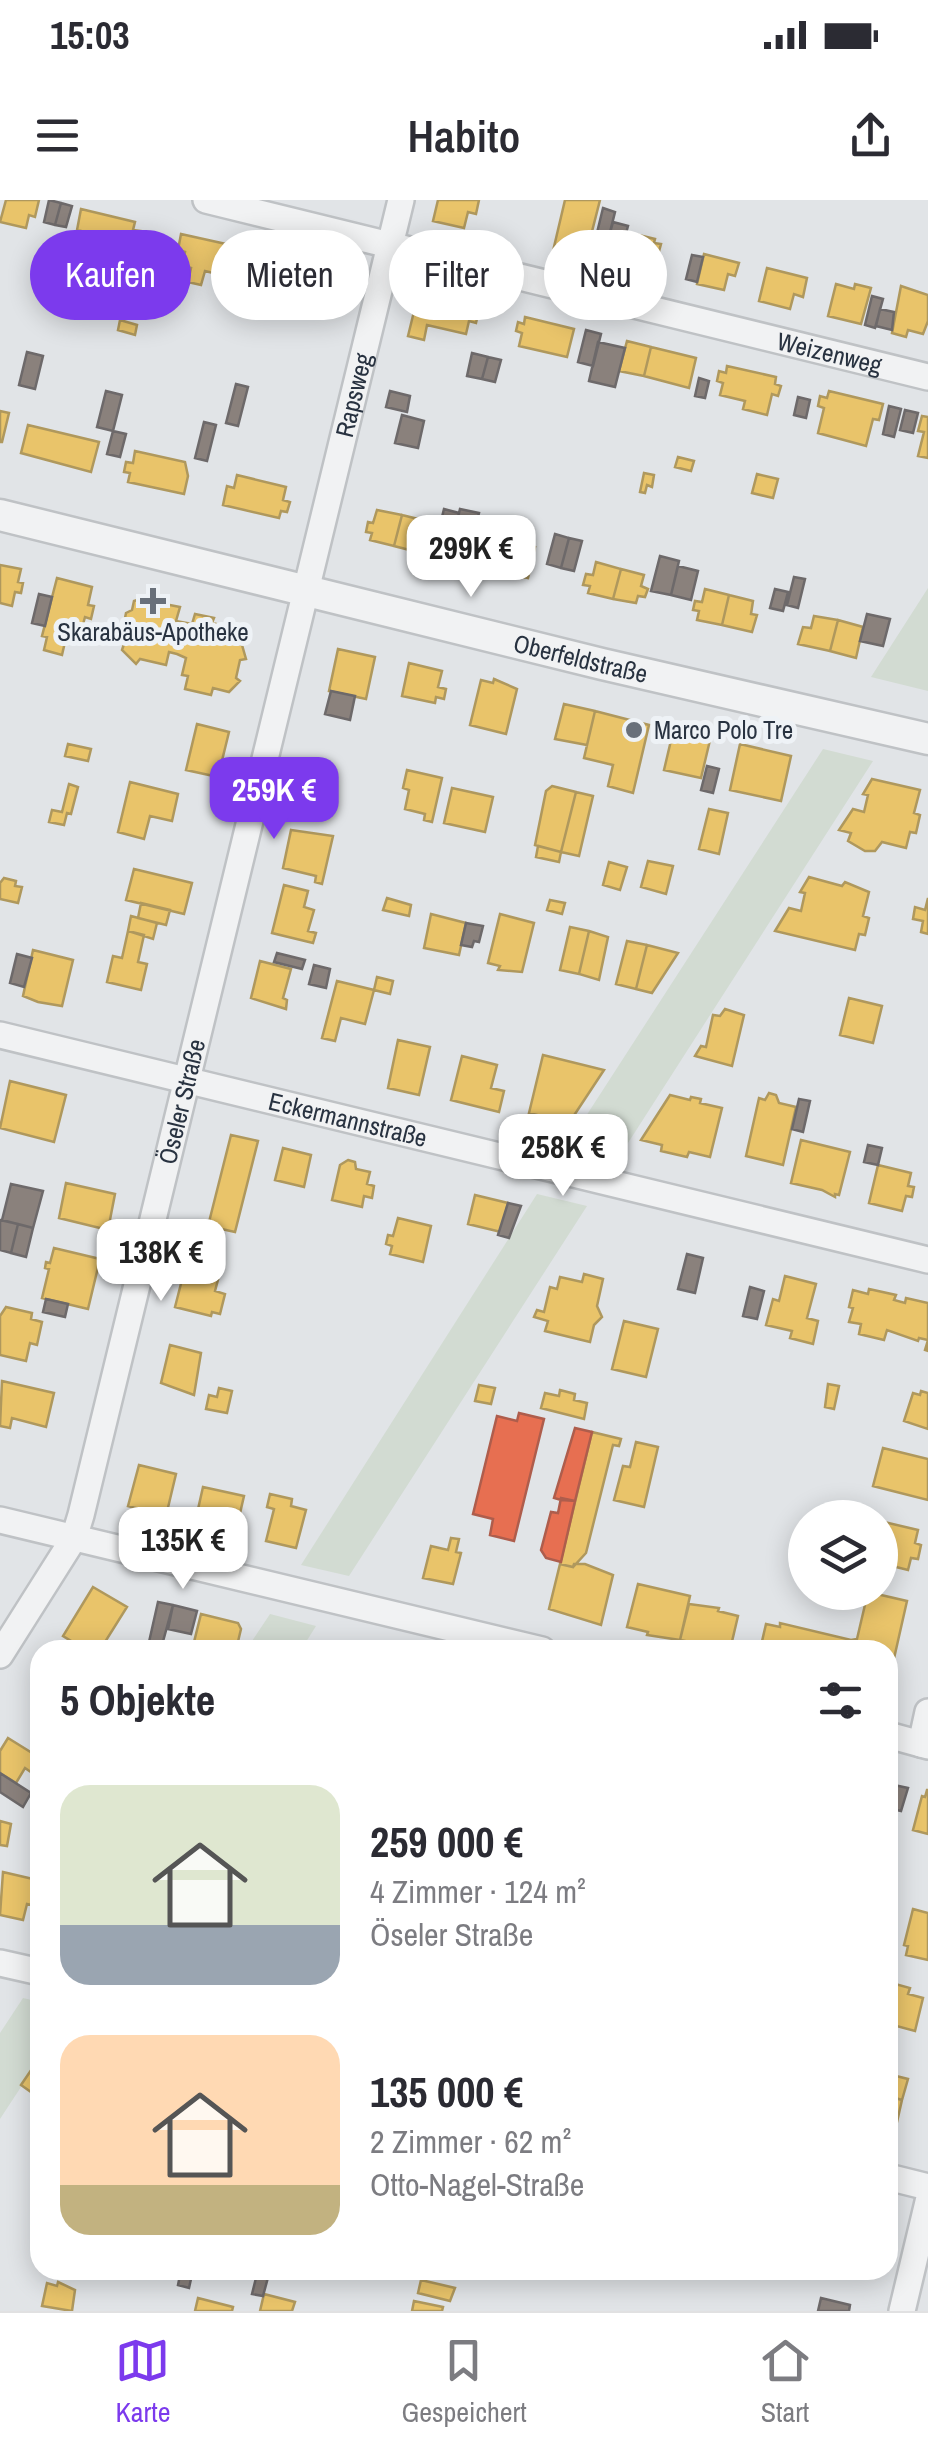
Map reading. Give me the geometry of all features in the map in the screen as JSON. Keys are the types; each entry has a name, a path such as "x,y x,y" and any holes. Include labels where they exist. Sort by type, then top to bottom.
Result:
{"street":[{"name":"Weizenweg","path":"206,200 389,245"},
{"name":"Rapsweg","path":"394,230 401,200"},
{"name":"Rapsweg","path":"307,590 389,249"},
{"name":"Weizenweg","path":"524,278 928,377"},
{"name":"Oberfeldstraße","path":"0,515 602,664 928,739"},
{"name":"Öseler Straße","path":"0,1656 74,1538 307,590"},
{"name":"Eckermannstraße","path":"0,1035 928,1260"},
{"path":"0,1520 500,1640"},
{"path":"898,1738 924,1745 928,1712"},
{"path":"0,1963 30,1970"},
{"path":"898,2180 928,2187"},
{"path":"902,2311 928,2202"}],"shaded area":[{"path":"928,588 928,691 871,677"},
{"path":"823,749 873,761 619,1157 568,1144"},
{"path":"537,1194 587,1206 349,1576 301,1565"},
{"path":"270,1614 316,1626 307,1640 253,1640"},
{"path":"23,1998 30,2000 30,2073 0,2119 0,2033"}],"building: Wohnen":[{"path":"6,200 39,200 35,217 29,215 26,228 0,222"},
{"path":"438,200 479,200 476,214 468,212 464,228 433,221"},
{"path":"565,200 600,200 592,230 558,230"},
{"path":"81,209 135,222 133,230 77,230"},
{"path":"191,236 211,241 211,272 205,271 201,285 191,283"},
{"path":"704,254 739,263 735,276 728,274 724,290 697,284"},
{"path":"767,268 807,278 803,297 794,294 790,309 759,301"},
{"path":"836,284 871,288 861,324 828,316"},
{"path":"901,286 928,295 928,321 923,334 908,330 906,337 892,333"},
{"path":"525,317 574,329 567,357 519,346 522,333 516,331 518,322 524,324"},
{"path":"120,320 137,325 135,335 118,330"},
{"path":"412,320 477,320 469,321 466,334 427,325 424,340 408,336"},
{"path":"627,341 651,347 644,376 619,371"},
{"path":"651,347 696,358 689,388 644,376"},
{"path":"727,366 776,377 775,384 781,386 778,396 772,394 767,415 743,409 745,401 720,395 723,383 717,381 719,371 726,373"},
{"path":"829,391 883,404 879,420 873,419 866,446 818,433 824,408 818,406 820,396 827,398"},
{"path":"0,411 9,413 2,442 0,442"},
{"path":"922,416 928,417 928,458 918,456 924,432 918,431"},
{"path":"28,425 99,442 91,472 21,453"},
{"path":"135,451 185,462 188,476 184,494 128,482 126,462 133,463"},
{"path":"678,457 694,461 691,471 675,467"},
{"path":"644,473 654,475 652,487 647,485 645,493 640,492"},
{"path":"757,474 778,479 773,498 752,493"},
{"path":"237,475 286,487 283,500 290,502 287,512 281,511 279,518 223,505 227,486 234,488"},
{"path":"377,510 402,515 394,546 370,540 372,533 366,532"},
{"path":"402,515 426,521 422,535 430,536 425,554 394,546"},
{"path":"486,536 510,542 503,573 479,567 481,560 475,558 477,548 483,550"},
{"path":"510,542 535,547 528,578 503,573"},
{"path":"596,562 621,569 613,599 588,593 590,586 583,585 586,574 593,575"},
{"path":"0,565 21,569 21,593 15,592 12,606 0,603"},
{"path":"621,569 644,575 641,586 648,589 645,597 638,596 636,603 613,599"},
{"path":"57,578 92,587 88,605 94,606 91,619 85,617 82,628 74,627 62,655 44,650 47,637 42,636"},
{"path":"705,589 729,595 722,625 697,620 695,601 702,602"},
{"path":"153,595 154,602 180,607 176,621 192,624 195,614 237,629 233,643 242,645 246,659 240,660 236,678 240,681 229,692 213,688 211,695 185,689 188,676 182,675 186,658 177,654 169,652 166,665 140,659 136,664 122,650 126,613 132,610 134,601"},
{"path":"729,595 753,601 751,614 757,615 752,632 722,625"},
{"path":"814,616 838,620 830,651 798,644 803,627 811,628"},
{"path":"838,620 863,627 856,658 830,651"},
{"path":"338,649 375,657 366,699 329,691"},
{"path":"409,663 442,671 438,687 446,689 444,699 436,697 435,703 402,696"},
{"path":"494,679 517,689 506,734 470,725 481,680 493,683"},
{"path":"564,704 595,711 587,745 555,739"},
{"path":"595,711 649,725 633,793 608,786 613,765 584,758"},
{"path":"197,724 229,732 218,777 186,770"},
{"path":"691,731 711,736 701,778 664,770 673,732 690,736"},
{"path":"68,744 91,749 88,761 65,756"},
{"path":"740,744 791,756 781,801 730,790"},
{"path":"407,770 442,778 432,822 424,820 425,814 405,809 409,790 403,788"},
{"path":"872,779 920,790 914,813 920,815 916,833 910,832 906,848 882,842 875,851 865,851 848,841 851,833 839,830 853,809 864,812 868,795 863,794"},
{"path":"130,782 178,794 172,821 150,816 144,839 118,832"},
{"path":"69,784 78,787 71,814 67,813 64,825 49,822 52,810 62,812"},
{"path":"552,786 576,792 561,852 535,845 546,791"},
{"path":"452,788 493,797 485,832 444,823"},
{"path":"576,792 593,796 579,856 561,852"},
{"path":"709,809 728,813 719,854 699,849"},
{"path":"291,830 333,836 322,884 315,882 316,876 283,868"},
{"path":"538,846 561,852 559,862 536,857"},
{"path":"648,861 673,866 666,894 641,887"},
{"path":"609,862 627,867 620,890 603,885"},
{"path":"134,869 192,883 184,914 126,900"},
{"path":"809,877 842,886 845,882 869,892 863,916 869,918 865,935 859,934 855,950 775,931 789,908 801,911 805,893 800,892"},
{"path":"4,878 22,887 18,903 0,899"},
{"path":"284,885 308,891 304,907 314,910 308,931 316,933 313,943 272,933"},
{"path":"387,898 411,905 409,916 383,910"},
{"path":"928,898 928,934 921,932 923,921 913,919 915,907 925,910"},
{"path":"550,900 565,903 562,914 547,910"},
{"path":"141,903 170,910 166,925 138,918"},
{"path":"431,914 466,923 459,955 424,948"},
{"path":"500,914 534,923 522,972 498,970 500,966 488,963"},
{"path":"131,916 157,923 153,939 128,931"},
{"path":"570,927 589,931 579,974 560,970"},
{"path":"128,931 144,935 138,962 147,964 141,990 107,982 113,956 122,958"},
{"path":"589,931 608,937 599,980 579,974"},
{"path":"627,941 647,945 636,989 616,984"},
{"path":"647,945 678,953 652,993 636,989"},
{"path":"33,950 73,960 62,1006 23,996"},
{"path":"260,961 291,969 283,998 287,1000 286,1009 251,998"},
{"path":"377,977 393,981 390,994 374,990"},
{"path":"337,981 374,990 365,1024 341,1018 335,1041 322,1038"},
{"path":"849,998 882,1006 873,1043 840,1035"},
{"path":"725,1009 744,1015 732,1066 695,1056 701,1046 706,1047 713,1015 720,1016"},
{"path":"398,1040 430,1047 419,1095 388,1088"},
{"path":"543,1055 604,1070 569,1123 529,1113"},
{"path":"462,1056 497,1065 491,1088 504,1091 499,1112 451,1100"},
{"path":"10,1081 66,1095 54,1142 0,1128"},
{"path":"769,1093 776,1095 779,1103 796,1107 783,1165 746,1156 759,1098 765,1100"},
{"path":"670,1095 701,1099 700,1103 722,1108 710,1157 661,1151 662,1145 641,1140"},
{"path":"231,1135 258,1141 235,1232 208,1226"},
{"path":"801,1140 850,1152 839,1195 791,1183"},
{"path":"283,1148 311,1155 304,1187 275,1180"},
{"path":"348,1160 355,1162 356,1169 370,1172 367,1184 374,1186 372,1198 364,1196 362,1207 332,1200 340,1165"},
{"path":"878,1165 911,1173 908,1186 914,1187 912,1197 906,1196 902,1211 869,1203"},
{"path":"66,1183 115,1194 108,1230 59,1218"},
{"path":"475,1195 508,1203 501,1232 468,1224"},
{"path":"398,1218 431,1226 423,1262 390,1254 388,1235 393,1236"},
{"path":"54,1248 100,1259 88,1309 42,1298 49,1269 45,1268 46,1262 50,1263"},
{"path":"197,1263 204,1265 202,1271 219,1276 215,1291 225,1294 220,1314 212,1312 211,1316 175,1307 185,1268 195,1270"},
{"path":"584,1274 603,1279 597,1306 602,1317 594,1325 590,1342 545,1331 548,1321 534,1317 537,1310 544,1312 550,1287 557,1289 560,1277 582,1282"},
{"path":"785,1276 816,1284 807,1318 818,1321 813,1344 790,1338 792,1331 766,1325 773,1299 779,1301"},
{"path":"869,1289 896,1295 894,1300 905,1303 906,1298 928,1303 928,1340 918,1341 887,1330 884,1340 859,1334 861,1324 849,1322 853,1308 849,1307 853,1290 868,1294"},
{"path":"6,1307 32,1313 31,1319 42,1322 37,1345 30,1343 26,1361 0,1355 0,1316"},
{"path":"624,1321 658,1329 646,1377 612,1369"},
{"path":"170,1345 201,1353 194,1395 161,1383"},
{"path":"2,1381 54,1393 46,1427 12,1418 10,1428 0,1426"},
{"path":"828,1384 839,1386 834,1409 825,1407"},
{"path":"479,1385 495,1388 491,1404 475,1401"},
{"path":"219,1388 232,1391 227,1413 206,1409 209,1395 217,1397"},
{"path":"560,1390 587,1403 584,1419 541,1408 545,1393 559,1396"},
{"path":"921,1391 928,1393 928,1429 904,1421 913,1393 920,1395"},
{"path":"592,1432 621,1439 619,1446 613,1445 586,1553 573,1567 560,1564"},
{"path":"636,1442 658,1447 644,1507 614,1500 623,1466 630,1467"},
{"path":"883,1448 928,1459 928,1500 873,1486"},
{"path":"139,1465 176,1474 166,1516 128,1506"},
{"path":"203,1487 244,1496 235,1535 194,1527"},
{"path":"270,1494 292,1499 291,1506 306,1510 296,1548 266,1541 274,1509 267,1507"},
{"path":"898,1525 918,1530 918,1559 911,1558 908,1570 898,1568"},
{"path":"451,1538 459,1539 456,1552 461,1553 453,1584 423,1578 431,1546 448,1550"},
{"path":"560,1564 585,1564 613,1575 601,1625 549,1609"},
{"path":"638,1584 690,1596 680,1640 647,1635 648,1632 627,1627"},
{"path":"93,1587 127,1607 106,1640 70,1640 63,1636"},
{"path":"898,1599 907,1601 898,1641 851,1640 857,1639 864,1610 898,1610"},
{"path":"689,1604 719,1608 718,1611 738,1616 732,1640 680,1640"},
{"path":"201,1614 238,1623 241,1629 238,1640 194,1640"},
{"path":"780,1623 851,1640 762,1640 766,1624 780,1627"},
{"path":"8,1738 30,1752 30,1771 25,1768 16,1783 0,1773 0,1751"},
{"path":"928,1790 928,1834 913,1830"},
{"path":"0,1821 11,1824 7,1846 0,1845"},
{"path":"3,1872 30,1878 30,1905 27,1904 23,1920 0,1915"},
{"path":"913,1909 928,1913 928,1960 906,1955 908,1946 904,1945"},
{"path":"898,1985 910,1988 908,1994 923,1998 915,2031 898,2026"},
{"path":"30,2072 30,2091 21,2085"},
{"path":"898,2076 908,2079 902,2100 898,2099"},
{"path":"421,2280 455,2288 450,2301 418,2293"},
{"path":"58,2282 75,2290 72,2311 42,2306 47,2283 57,2286"},
{"path":"264,2294 295,2302 292,2311 260,2311"},
{"path":"198,2298 233,2307 232,2311 195,2311"},
{"path":"414,2301 443,2307 442,2311 412,2311"}],"building: Handel":[{"path":"519,1413 544,1419 514,1541 490,1535 493,1519 473,1514 497,1416 517,1421"},
{"path":"575,1428 592,1432 575,1501 561,1500 554,1498"},
{"path":"561,1498 575,1501 561,1562 546,1558 541,1550 551,1512 558,1513"}],"building: Industrie":[{"path":"49,200 61,203 55,225 44,222"},
{"path":"61,203 72,206 66,227 55,225"},
{"path":"603,208 615,212 610,230 598,230"},
{"path":"613,222 628,226 627,230 611,230"},
{"path":"692,255 703,257 697,282 686,279"},
{"path":"872,296 883,299 875,328 865,325"},
{"path":"880,309 894,312 892,330 876,326"},
{"path":"586,330 601,334 593,366 578,362"},
{"path":"598,342 625,348 615,387 589,381"},
{"path":"27,352 43,356 35,389 19,385"},
{"path":"472,353 488,357 482,379 467,376"},
{"path":"488,357 501,360 495,382 482,379"},
{"path":"699,378 709,381 705,398 695,396"},
{"path":"236,384 248,387 238,426 226,423"},
{"path":"106,391 122,395 113,431 97,427"},
{"path":"390,391 410,396 407,412 386,407"},
{"path":"798,397 810,400 806,418 794,415"},
{"path":"889,406 901,409 894,437 883,434"},
{"path":"905,410 918,413 913,433 900,430"},
{"path":"402,415 424,421 418,448 395,443"},
{"path":"204,422 216,425 207,461 195,458"},
{"path":"113,431 126,434 120,457 107,454"},
{"path":"444,509 459,513 452,541 437,537"},
{"path":"460,509 479,513 471,546 452,541"},
{"path":"555,534 569,538 561,568 547,564"},
{"path":"569,538 582,541 574,571 561,568"},
{"path":"660,556 679,561 671,595 651,591"},
{"path":"678,566 698,571 691,600 671,595"},
{"path":"794,577 805,579 798,608 787,605"},
{"path":"775,589 788,592 783,611 770,608"},
{"path":"39,594 52,597 45,626 32,623"},
{"path":"867,614 890,619 883,646 860,641"},
{"path":"331,691 355,696 350,720 325,714"},
{"path":"707,766 719,769 713,793 701,790"},
{"path":"466,923 483,926 479,942 474,941 472,947 461,945"},
{"path":"277,953 305,960 302,969 274,962"},
{"path":"17,954 32,958 24,987 10,983"},
{"path":"314,965 330,969 326,988 309,984"},
{"path":"799,1099 810,1101 803,1132 792,1129"},
{"path":"868,1145 882,1148 878,1165 864,1162"},
{"path":"11,1184 43,1191 33,1228 2,1220"},
{"path":"508,1203 521,1206 509,1238 498,1235"},
{"path":"0,1220 18,1224 11,1253 0,1250"},
{"path":"18,1224 33,1228 26,1257 11,1253"},
{"path":"200,1246 221,1251 219,1261 198,1256"},
{"path":"687,1254 703,1258 695,1293 678,1289"},
{"path":"750,1287 764,1291 757,1319 743,1316"},
{"path":"46,1299 68,1304 65,1317 43,1312"},
{"path":"158,1602 173,1605 163,1640 149,1640"},
{"path":"173,1605 197,1611 191,1634 168,1629"},
{"path":"0,1773 30,1795 23,1807 0,1792"},
{"path":"898,1786 908,1788 901,1811 898,1810"},
{"path":"179,2280 191,2280 189,2288 178,2285"},
{"path":"256,2280 267,2280 263,2296 252,2294"},
{"path":"821,2298 850,2305 849,2311 818,2311"}],"place":[{"name":"Skarabäus-Apotheke","path":"153,601"},
{"name":"Marco Polo Tre","path":"634,730"}]}
